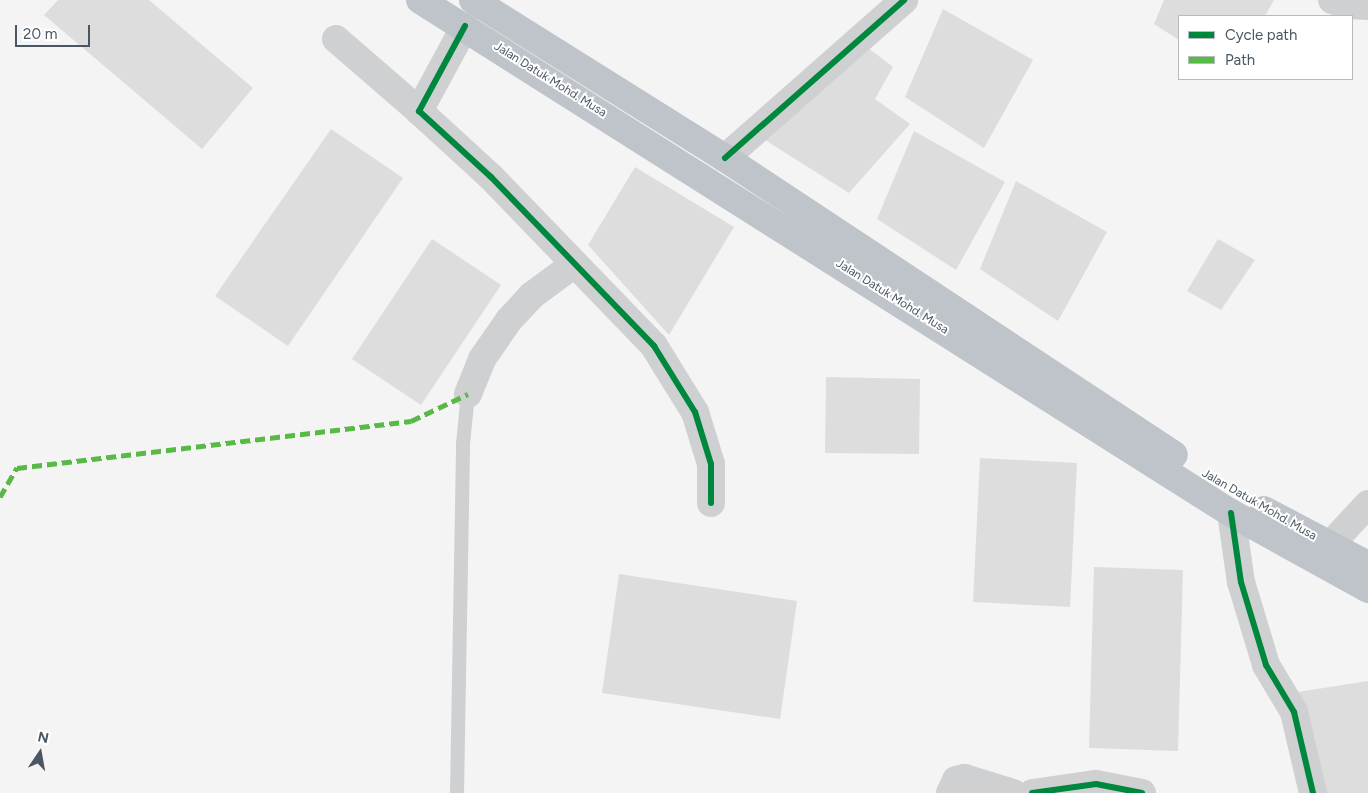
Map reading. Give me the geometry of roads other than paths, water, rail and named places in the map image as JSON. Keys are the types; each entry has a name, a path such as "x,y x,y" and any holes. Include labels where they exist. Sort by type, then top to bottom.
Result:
{"highway":[{"name":"Jalan Datuk Mohd. Musa","path":"420,0 465,26 1231,512 1368,589"},
{"name":"Jalan Datuk Mohd. Musa","path":"473,0 725,158 1232,492 1368,565"}],"street":[{"path":"725,158 904,0"},
{"path":"1332,0 1348,6 1368,6"},
{"path":"420,111 465,26"},
{"path":"336,39 420,111 491,177 573,265 654,346 681,385 695,412 711,464 711,503"},
{"path":"468,394 482,358 509,320 531,296 573,265"},
{"path":"1330,545 1368,504"},
{"path":"1231,512 1241,582 1266,665 1294,712 1313,793"},
{"path":"950,793 956,780 966,778 1013,793"},
{"path":"1032,793 1096,784 1142,793"}],"lane":[{"path":"457,793 463,444 468,394"}]}
